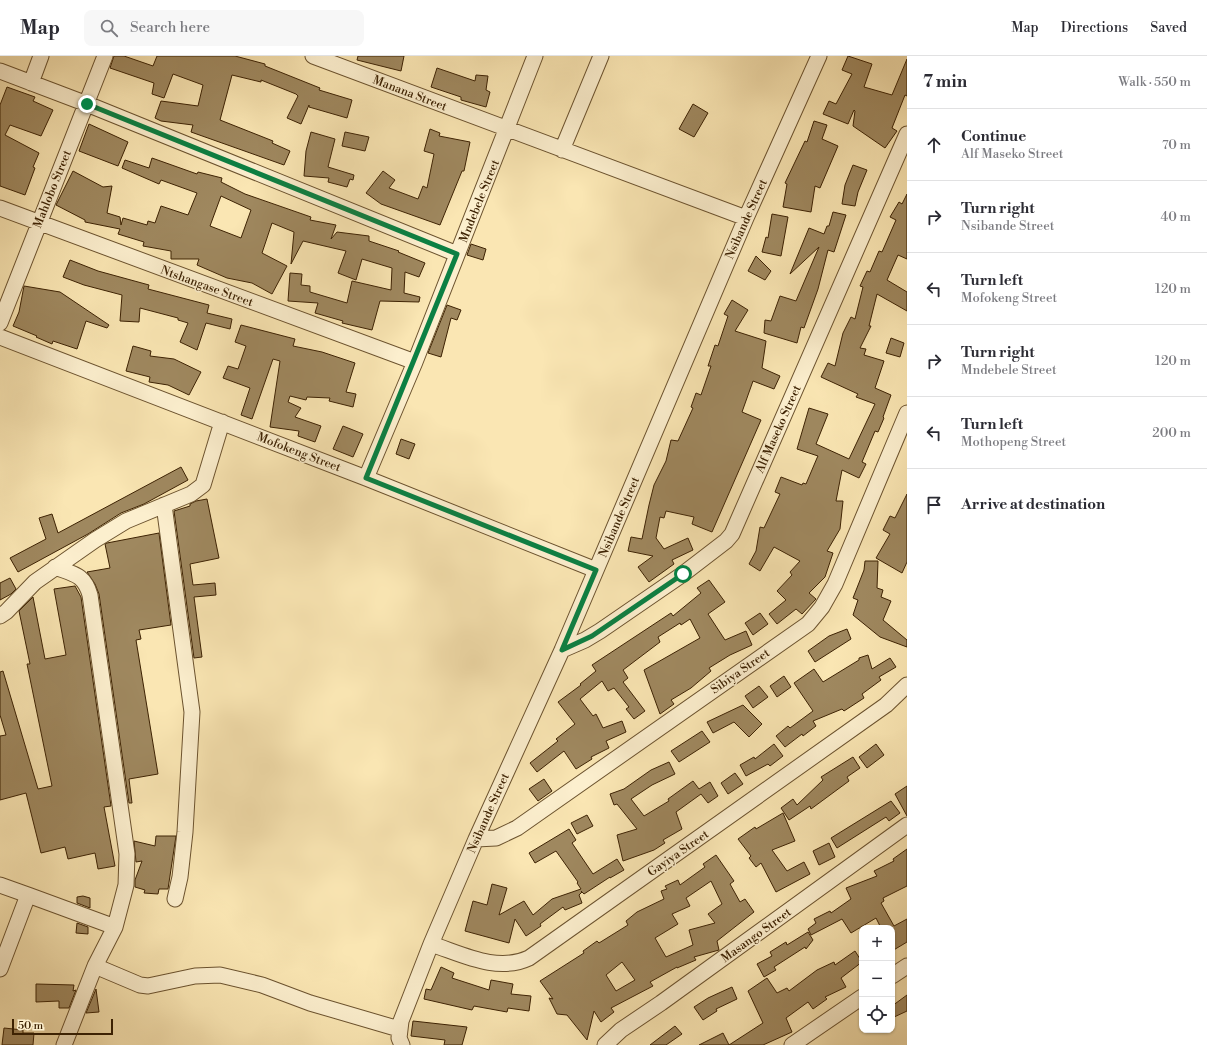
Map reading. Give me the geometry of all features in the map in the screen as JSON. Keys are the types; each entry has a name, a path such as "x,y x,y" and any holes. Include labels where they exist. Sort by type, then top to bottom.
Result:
{"street":[{"path":"31,83 41,56"},
{"name":"Mahlobo Street","path":"0,323 105,56"},
{"name":"Manana Street","path":"313,56 746,218"},
{"name":"Mndebele Street","path":"366,478 508,130 535,56"},
{"path":"562,150 601,56"},
{"name":"Nsibande Street","path":"402,1045 399,1038 399,1029 406,1006 431,944 476,839 562,650 746,218 819,56"},
{"path":"0,71 87,104 457,254"},
{"name":"Alf Maseko Street","path":"562,650 585,640 600,631 689,570 726,541 732,534 907,134"},
{"name":"Ntshangase Street","path":"0,208 414,362"},
{"name":"Mofokeng Street","path":"0,337 366,478 596,570"},
{"name":"Sibiya Street","path":"476,839 496,838 517,828 808,624 822,607 835,584 907,414"},
{"path":"0,616 6,612 35,582 55,567 126,521 191,494 202,485 222,422"},
{"path":"164,505 192,712 186,832 180,877 175,899"},
{"path":"55,567 74,574 82,579 87,586 90,595 127,854 126,885 115,927 95,966 64,1045"},
{"name":"Gayiya Street","path":"431,944 489,963 512,964 529,958 886,705 907,685"},
{"name":"Masango Street","path":"605,1045 620,1030 662,1003 907,824"},
{"path":"0,884 115,927"},
{"path":"0,969 28,895"},
{"path":"95,966 140,985 148,986 208,975 220,975 241,979 322,1008 399,1029"},
{"path":"895,974 907,966"},
{"path":"792,1045 859,999"}],"building":[{"path":"114,56 124,56 153,66 157,56 235,56 265,64 265,66 320,88 319,90 352,100 347,118 309,107 309,105 301,124 287,118 298,96 296,94 261,80 261,82 232,75 220,120 273,141 272,143 290,151 284,165 191,132 193,125 161,121 155,118 161,101 198,106 203,85 173,74 164,98 152,94 154,83 110,68"},
{"path":"358,56 404,56 401,71 357,60"},
{"path":"848,56 872,64 864,87 892,95 907,59 907,96 905,95 892,128 897,131 885,148 853,126 854,110 848,124 823,114 829,101 836,104 852,74 842,70"},
{"path":"437,68 475,81 476,75 488,76 486,90 490,92 486,107 461,100 461,97 431,87"},
{"path":"7,87 35,97 33,101 53,110 41,136 10,125 5,135 39,153 33,167 35,168 25,195 0,186 0,105"},
{"path":"693,104 708,113 694,137 679,129"},
{"path":"814,121 827,125 822,139 838,146 820,188 815,186 811,212 783,207 787,184 785,183 805,141 807,142"},
{"path":"89,124 128,142 118,166 79,151"},
{"path":"430,129 440,133 439,136 470,142 464,171 462,171 440,225 381,204 366,193 383,171 395,180 389,188 418,199 423,186 427,188 434,154 424,151"},
{"path":"311,132 335,139 328,167 354,175 353,180 350,179 347,187 328,182 329,178 304,176 306,151"},
{"path":"345,132 369,137 365,151 342,146"},
{"path":"152,158 197,174 198,172 222,178 221,182 245,194 311,217 310,220 336,225 331,239 337,232 369,236 369,241 399,251 398,252 425,263 419,277 405,272 404,293 420,297 419,302 380,301 372,330 342,323 343,321 315,313 318,303 288,301 290,273 302,274 301,285 310,286 310,292 347,303 352,281 391,290 392,268 362,259 356,280 338,273 346,251 303,241 291,264 294,232 272,223 262,253 287,266 272,294 252,283 227,278 197,265 199,259 171,259 171,251 143,246 144,242 118,234 120,229 85,222 85,220 56,205 73,171 103,187 112,186 107,213 120,217 121,225 123,218 147,225 148,221 155,223 161,206 188,215 197,193 161,180 159,184 122,168 125,160 149,168","holes":["221,196 251,210 241,238 210,226"]},
{"path":"853,165 867,170 858,192 855,206 842,204 845,185"},
{"path":"907,194 907,259 898,255 887,280 907,292 907,311 877,294 869,326 871,326 860,348 866,349 864,355 884,361 875,388 891,395 878,432 875,431 862,462 866,464 859,478 842,470 836,501 843,501 840,529 827,551 833,553 825,577 809,593 816,599 802,614 796,609 777,624 769,614 786,600 777,591 792,575 790,572 800,561 774,547 760,571 749,564 756,551 760,527 764,528 780,494 775,492 781,477 802,485 803,483 806,484 818,456 797,449 809,408 828,414 816,444 849,459 875,404 856,397 858,394 821,377 828,363 835,366 843,333 851,317 855,319 863,287 860,286 867,271 870,272 879,251 882,252 896,220 890,217 899,202 902,204"},
{"path":"833,212 846,215 834,252 828,250 818,289 804,328 801,327 797,343 764,333 765,320 771,321 780,296 796,301 819,247 790,274 809,228 824,234 827,226 829,226"},
{"path":"772,214 788,217 781,256 762,252 766,237 768,238"},
{"path":"471,244 486,249 483,260 467,255"},
{"path":"756,256 771,271 765,280 748,271"},
{"path":"70,260 98,271 149,285 148,289 209,305 207,313 232,319 230,329 206,323 197,350 180,342 188,323 178,320 178,318 140,308 139,322 120,321 122,295 84,285 63,277"},
{"path":"24,286 60,292 109,325 107,328 86,321 77,349 53,341 52,344 36,337 37,336 13,326 19,312"},
{"path":"732,300 748,310 735,331 766,341 762,368 780,376 774,389 753,381 742,412 761,420 712,532 692,524 694,517 666,511 664,518 660,517 656,538 664,549 688,538 693,550 672,560 674,564 649,582 638,567 653,556 628,551 631,537 642,539 654,485 666,461 671,440 678,441 693,408 691,407 696,393 701,395 711,366 708,366 715,345 718,346 728,316 724,314"},
{"path":"447,305 461,310 457,320 451,318 441,357 428,353"},
{"path":"241,325 295,339 293,346 322,352 355,363 346,392 356,394 353,407 329,401 330,398 307,397 306,400 290,396 288,402 301,408 295,417 321,426 315,442 298,436 299,431 270,427 280,361 273,359 252,419 241,415 250,388 223,378 228,366 238,369 246,346 235,342"},
{"path":"891,338 904,343 900,357 886,353"},
{"path":"133,346 151,351 150,356 174,359 201,372 189,395 168,385 149,382 150,377 126,371"},
{"path":"343,426 363,434 353,457 333,449"},
{"path":"401,439 415,444 409,459 396,454"},
{"path":"181,467 188,480 144,504 121,513 88,534 18,572 10,558 46,539 39,518 52,514 58,533"},
{"path":"907,494 907,562 902,573 876,558 890,534 883,530 890,516 895,518"},
{"path":"207,499 219,558 190,564 193,585 215,583 216,595 194,597 202,657 194,658 174,511 190,506 190,504 196,501"},
{"path":"159,533 171,625 139,630 141,639 136,640 158,774 129,779 132,803 129,803 99,594 95,584 87,572 110,568 105,544"},
{"path":"865,561 878,561 877,588 883,590 881,597 891,601 883,620 907,640 907,647 880,637 853,615 858,600 853,598 864,570"},
{"path":"10,578 16,589 11,594 0,600 0,583"},
{"path":"709,580 725,602 708,614 725,640 746,631 752,645 730,655 709,668 711,671 691,688 671,700 674,704 660,714 644,670 700,638 690,619 681,625 680,623 658,637 660,642 623,670 628,678 623,682 645,711 634,719 626,709 629,707 614,688 608,691 602,681 580,699 593,716 596,714 603,728 622,721 626,732 606,741 609,748 591,757 592,759 576,769 564,751 537,772 530,763 558,741 556,739 575,724 558,702 581,685 580,684 596,671 592,665 671,613 673,616 701,593 697,588"},
{"path":"75,586 81,597 111,806 104,807 115,866 98,869 95,853 68,859 65,847 41,853 26,793 0,800 0,736 6,735 0,715 0,672 3,671 38,789 52,786 27,664 30,664 19,611 33,597 45,659 66,655 54,589"},
{"path":"760,613 768,624 753,635 745,623"},
{"path":"847,629 851,639 815,662 808,651 829,636"},
{"path":"868,655 872,669 890,658 896,667 879,677 881,680 862,694 864,698 844,711 842,709 813,721 816,726 803,736 802,734 785,747 776,736 788,726 790,728 813,711 794,683 814,669 823,682 859,660 859,658"},
{"path":"784,676 791,687 777,697 770,686"},
{"path":"759,686 768,697 753,708 745,696"},
{"path":"743,705 762,724 749,737 734,722 713,733 707,722"},
{"path":"702,731 710,742 679,762 671,751"},
{"path":"774,744 783,756 770,766 768,764 746,776 740,765 754,757 755,759"},
{"path":"876,744 884,755 867,768 859,757"},
{"path":"853,757 860,768 847,777 849,781 811,809 810,806 789,820 781,808 793,799 797,805 823,780 821,777"},
{"path":"669,762 675,774 652,785 631,799 644,816 669,801 668,799 693,781 699,789 710,782 718,796 708,803 701,794 676,812 682,829 663,840 665,843 654,850 623,861 617,835 637,829 617,804 614,805 610,794 624,789 651,770"},
{"path":"735,773 743,784 728,794 721,783"},
{"path":"544,779 552,791 538,801 529,789"},
{"path":"907,786 907,816 895,794"},
{"path":"891,801 900,813 889,821 886,817 837,848 831,838"},
{"path":"783,813 795,841 772,850 787,871 804,862 810,874 776,892 761,863 756,867 749,858 751,856 738,839 755,827 756,829"},
{"path":"587,815 593,826 577,834 571,823"},
{"path":"569,829 576,840 572,843 593,874 617,859 624,870 610,877 584,894 582,892 579,895 582,903 565,910 563,907 540,924 541,926 526,936 515,919 509,943 465,931 473,901 487,905 492,884 507,888 499,915 524,901 533,915 552,899 581,889 577,883 578,882 556,851 535,863 529,853"},
{"path":"156,836 176,836 168,889 159,889 158,894 144,893 145,890 135,887 135,880 142,861 136,862 134,841 155,846"},
{"path":"829,843 835,857 819,865 813,851"},
{"path":"907,849 907,886 883,898 884,901 881,903 893,925 880,925 876,918 864,925 859,925 859,928 851,933 842,919 811,935 808,929 816,923 814,919 830,911 831,913 851,899 846,888 877,876 874,871 894,861 893,859"},
{"path":"716,855 734,881 730,884 740,902 745,899 754,912 717,941 719,950 694,957 696,960 677,967 650,982 653,986 611,1008 614,1012 601,1022 594,1011 587,1040 567,1015 557,1014 549,998 553,999 540,981 584,953 583,951 597,941 599,943 628,925 626,921 637,912 664,899 661,891 667,889 665,886 678,880 680,885 705,867 703,864","holes":["711,881 722,904 708,914 715,923 689,930 693,945 666,957 655,938 678,924 672,914 690,906 686,898","622,962 635,980 616,991 606,975"]},
{"path":"83,896 90,898 90,908 77,903 77,897"},
{"path":"907,919 907,942 895,949 895,925"},
{"path":"77,923 88,927 88,934 76,933"},
{"path":"808,932 813,940 806,949 805,947 774,967 776,970 764,977 757,964 772,956 770,952 786,942 787,945"},
{"path":"855,951 859,957 859,964 841,978 846,987 825,997 827,999 813,1009 808,1002 786,1018 792,1032 763,1045 729,1045 763,1023 748,991 767,978 777,993 787,988 789,991 817,970 834,962 835,965"},
{"path":"441,967 454,973 452,978 489,990 491,980 513,984 511,994 531,996 529,1011 508,1008 507,1012 474,1006 472,1010 424,999 426,989 431,990"},
{"path":"36,984 74,985 73,991 76,990 69,1008 59,1008 59,1001 36,1002"},
{"path":"732,987 737,999 716,1009 717,1011 703,1020 694,1007 708,998"},
{"path":"96,989 99,1012 86,1013"},
{"path":"907,995 907,1011 895,1017 895,1004"},
{"path":"413,1021 467,1027 462,1045 444,1045 445,1040 411,1036"},
{"path":"675,1026 682,1034 666,1045 650,1045"},
{"path":"4,1028 23,1030 23,1033 34,1033 33,1045 2,1045"},
{"path":"723,1033 729,1045 699,1045"}],"route":[{"path":"87,104 457,254 366,478 596,570 562,650 592,636 683,574"}]}
